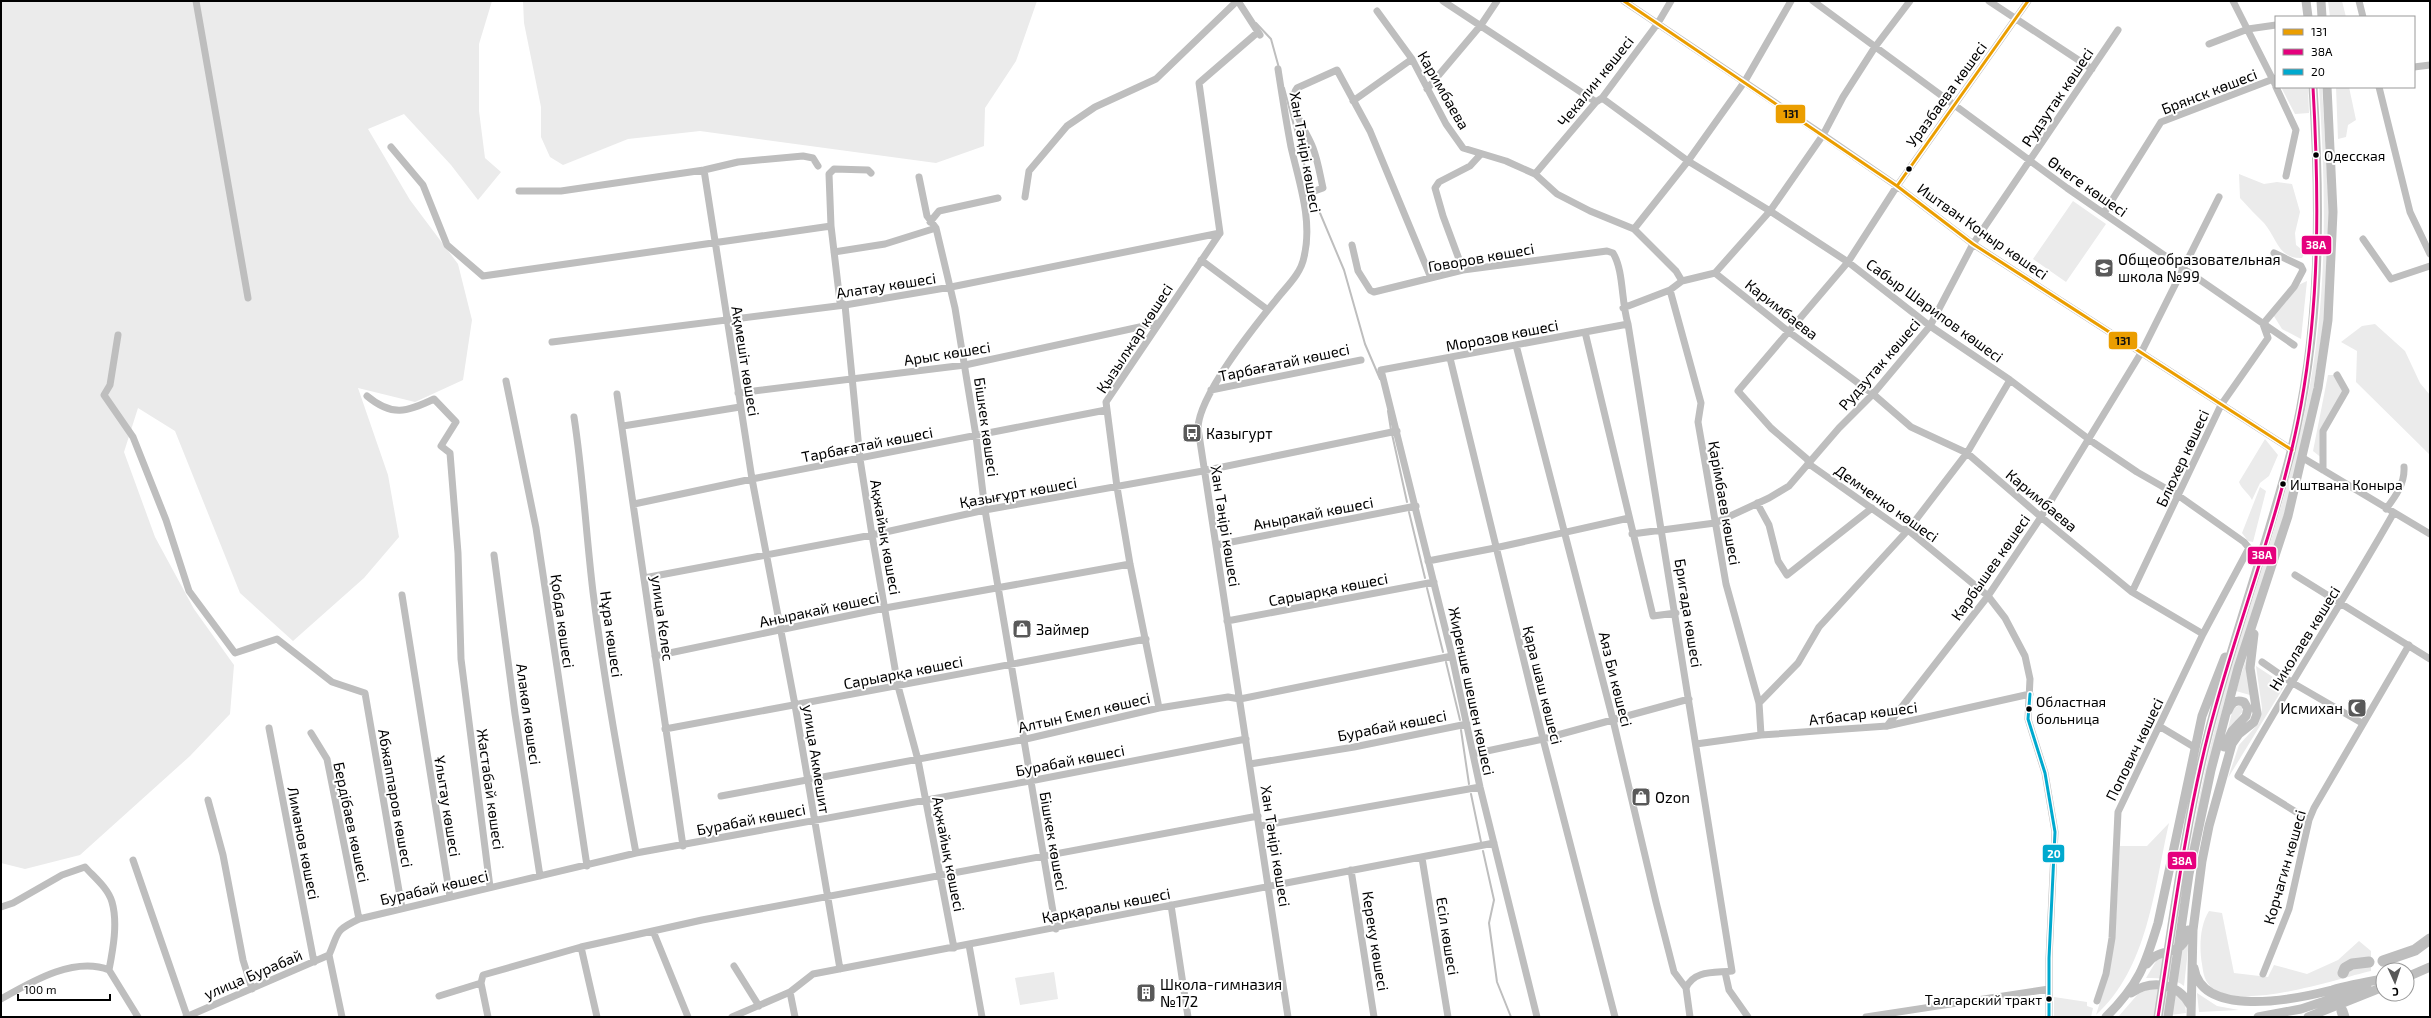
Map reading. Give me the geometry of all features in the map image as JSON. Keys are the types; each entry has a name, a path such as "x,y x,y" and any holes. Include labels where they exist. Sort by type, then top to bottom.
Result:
{"main road":[{"path":"2306,1 2308,16"},
{"path":"2321,1 2322,16"},
{"path":"2158,1017 2200,767 2238,628 2275,512 2292,450 2310,354 2318,261 2318,172 2313,88"},
{"path":"2168,1017 2190,874 2211,770 2240,661 2288,516 2303,458 2318,388 2329,312 2333,212 2327,88"},
{"path":"2191,1012 2192,953 2202,861 2225,764 2234,741 2254,722 2257,714 2251,679 2250,657 2264,592"},
{"path":"2142,970 2158,923 2194,747 2202,716 2214,682 2238,628"},
{"path":"2106,1017 2126,996 2142,970 2153,957 2182,946 2187,941 2198,862 2218,767 2229,735 2246,716 2246,705 2241,701 2232,703 2223,722"},
{"path":"2192,953 2194,972 2202,990 2214,1001 2232,1007 2280,1004 2375,982"},
{"path":"2415,971 2430,967"},
{"path":"2415,974 2430,967"},
{"path":"2258,1017 2301,1009 2375,983"},
{"path":"2126,996 2145,986 2166,986 2182,994 2191,1012"},
{"path":"2308,1017 2375,990"}],"street":[{"path":"196,1 248,298"},
{"path":"1025,196 1029,171 1067,126 1094,107 1156,79 1238,1 1259,34 1200,79 1199,87 1220,233"},
{"path":"1443,1 1596,102"},
{"path":"1427,89 1481,25 1496,1"},
{"name":"Иштван Коныр көшесі","path":"1624,1 1745,81 1897,186 1973,244 2292,450"},
{"name":"Чекалин көшесі","path":"1535,174 1596,102 1602,98 1658,23 1671,1"},
{"path":"1634,229 1688,161 1745,81 1791,1"},
{"name":"Өнеге көшесі","path":"1812,1 2104,214 2294,345"},
{"path":"1623,308 1670,290 1682,281 1715,273 1770,211 1823,135 1843,97 1876,47 1910,1"},
{"path":"1989,1 2092,68"},
{"name":"Уразбаева көшесі","path":"1738,390 1848,262 1897,186 2028,1"},
{"path":"2233,1 2275,83"},
{"path":"2360,3 2363,16"},
{"name":"Каримбаева","path":"1377,11 1412,59 1446,124 1463,148 1506,161 1535,174 1557,194 1590,211 1634,229 1676,271 1682,281"},
{"path":"2209,44 2248,29 2275,25"},
{"name":"Рудзутак көшесі","path":"1632,534 1715,523 1789,486 1839,428 1873,394 1930,326 1973,244 2118,30"},
{"path":"1353,101 1412,59"},
{"path":"2415,66 2430,65"},
{"name":"Хан Тәңірі көшесі","path":"1278,69 1291,147 1303,196 1306,248 1304,259 1300,269 1268,310 1211,390 1198,421 1204,471 1260,826 1288,1017"},
{"path":"1303,196 1323,188 1314,148 1296,108 1294,91 1297,88 1337,70 1370,131 1432,278"},
{"name":"Брянск көшесі","path":"2104,214 2161,122 2275,83"},
{"path":"2277,88 2296,130 2286,176"},
{"path":"2379,88 2410,212 2430,254"},
{"name":"Сабыр Шарипов көшесі","path":"1602,98 1688,161 1770,211 1848,262 1930,326 2010,380 2089,439 2137,472 2179,496 2244,542 2249,548"},
{"path":"391,147 423,185 447,245 484,276 715,244 831,226"},
{"path":"1463,270 1442,216 1435,188 1439,182 1470,166 1481,154"},
{"path":"519,191 561,191 704,170 738,162 803,156 812,158 818,166"},
{"name":"Ақмешіт көшесі","path":"704,170 740,407 766,555"},
{"name":"Ақжайық көшесі","path":"871,173 868,170 830,171 828,179 831,226 840,302 845,305 860,459 872,535 898,686 918,760 954,948"},
{"name":"Бішкек көшесі","path":"919,177 926,216 933,225 956,308 976,436 985,510 1011,664 1026,739 1030,781 1042,857 1056,928"},
{"name":"Карбышев көшесі","path":"1887,726 1988,596 2041,517 2140,353 2184,269 2219,197"},
{"path":"834,252 885,244 933,225 938,211 998,198"},
{"name":"Қызылжар көшесі","path":"1159,708 1130,564 1117,487 1106,402 1220,233"},
{"name":"Алатау көшесі","path":"552,342 845,305 951,287 1220,233"},
{"path":"2363,239 2391,279 2430,266"},
{"name":"Говоров көшесі","path":"1352,245 1358,271 1370,290 1380,292 1463,270 1607,252 1613,253 1618,260"},
{"path":"2263,324 2294,287 2303,270 2301,266 2274,253"},
{"path":"1201,260 1268,310"},
{"name":"Бригада көшесі","path":"1618,260 1623,308 1628,324 1690,699 1728,971 1729,990 1748,1017"},
{"name":"Каримбаева","path":"1715,273 1788,332 1873,394 1911,427 1967,453 2041,517 2132,592 2203,634"},
{"name":"Қарімбаев көшесі","path":"1670,290 1701,403 1698,422 1726,584 1760,703 1762,735"},
{"name":"Арыс көшесі","path":"738,393 965,365 1158,323"},
{"name":"Морозов көшесі","path":"1381,370 1628,324"},
{"name":"Блюхер көшесі","path":"2132,592 2221,405 2268,338 2263,324"},
{"path":"1585,332 1632,534 1653,616 1676,612"},
{"name":"Абжаппаров көшесі","path":"118,335 110,385 104,394 133,437 166,520 189,591 235,653 277,640 332,682 364,693 402,908"},
{"name":"Аяз Би көшесі","path":"1516,345 1566,533 1613,720 1672,966 1674,972 1686,988 1690,1017"},
{"name":"Қара шаш көшесі","path":"1450,358 1543,739 1615,1017"},
{"name":"Тарбағатай көшесі","path":"1211,390 1362,360"},
{"name":"Жиренше шешен көшесі","path":"1381,370 1416,506 1452,656 1480,787 1537,1017"},
{"path":"2323,470 2323,432 2346,391 2337,375"},
{"path":"1760,703 1798,663 1819,627 1908,530 1967,453 2010,380"},
{"name":"Қобда көшесі","path":"506,381 537,535 587,866"},
{"name":"Демченко көшесі","path":"1738,390 1770,428 1807,459 1809,464 1901,529 1908,530 1988,596 2005,618 2025,656 2030,679 2028,719 2045,774 2055,832 2049,1017"},
{"name":"улица Келеc","path":"617,394 623,426 655,656 684,846"},
{"name":"Жастабай көшесі","path":"367,396 378,405 390,410 412,410 434,399 456,422 441,446 450,453 458,553 461,659 490,887"},
{"path":"623,426 740,407"},
{"name":"Тарбағатай көшесі","path":"634,504 752,479 1106,410"},
{"name":"Нұра көшесі","path":"574,417 581,462 595,607 612,722 636,853"},
{"name":"Қазығұрт көшесі","path":"644,578 872,535 985,510 1204,471 1397,431"},
{"path":"2303,458 2393,514 2430,534"},
{"path":"2386,509 2401,487 2404,468"},
{"path":"1757,503 1769,524 1778,561 1787,575 1872,508"},
{"name":"Аныракай көшесі","path":"1216,546 1416,506"},
{"name":"Николаев көшесі","path":"2309,820 2238,776 2291,682 2341,605 2393,514"},
{"path":"1428,561 1496,548 1629,518"},
{"name":"Попович көшесі","path":"2097,1001 2106,974 2112,938 2118,812 2203,634 2249,548"},
{"name":"Алакөл көшесі","path":"494,555 515,714 540,876"},
{"name":"улица Акмешит","path":"766,555 795,705 806,780 840,969"},
{"name":"Аныракай көшесі","path":"655,656 885,608 998,589 1130,564"},
{"path":"2295,574 2341,605 2430,659"},
{"name":"Сарыарқа көшесі","path":"1227,621 1434,582"},
{"name":"Ұлытау көшесі","path":"402,595 420,720 450,897"},
{"name":"Сарыарқа көшесі","path":"666,729 1146,639"},
{"name":"Корчагин көшесі","path":"2262,974 2289,909 2309,820 2362,723 2409,645"},
{"name":"Алтын Емел көшесі","path":"721,796 1026,739 1159,708 1228,697 1240,699 1452,656"},
{"path":"2262,662 2291,682 2362,723"},
{"name":"Атбасар көшесі","path":"1696,744 1762,735 1887,726 2030,694"},
{"path":"1474,754 1543,739 1690,699"},
{"name":"Бурабай көшесі","path":"1250,764 1354,747 1467,724"},
{"path":"2159,726 2194,747"},
{"name":"Лиманов көшесі","path":"269,728 314,962"},
{"name":"Бердібаев көшесі","path":"311,733 327,759 358,919"},
{"name":"Бурабай көшесі","path":"329,955 335,935 346,925 358,919 490,887 587,866 636,853 684,846 813,820 1030,781 1246,739"},
{"path":"1260,826 1480,787"},
{"path":"208,800 223,855 243,960 252,989"},
{"path":"488,1017 481,983 483,975 580,947 828,896 1258,816"},
{"name":"Қарқаралы көшесі","path":"732,1017 790,992 813,974 1494,843"},
{"name":"Есіл көшесі","path":"1422,858 1448,1017"},
{"path":"133,860 187,1017"},
{"path":"1,907 13,903 62,875 85,867 104,888 112,901 114,926 109,970 138,1017"},
{"name":"Кереку көшесі","path":"1351,870 1374,1017"},
{"path":"1171,905 1188,1017"},
{"path":"653,931 688,1017"},
{"path":"969,945 982,1017"},
{"path":"580,947 597,1017"},
{"path":"329,955 342,1017"},
{"name":"улица Бурабай","path":"187,1017 329,955"},
{"path":"1,999 55,973 97,966 109,970"},
{"path":"734,966 759,1006"},
{"path":"1686,988 1689,980 1697,975 1728,971"},
{"path":"439,996 481,983"},
{"path":"1866,1017 2050,989"},
{"path":"790,992 794,1017"}],"shaded area":[{"path":"1,1 492,1 479,44 479,111 485,158 501,172 478,200 451,165 404,114 368,129 410,200 458,264 472,320 463,380 415,402 358,388 388,475 399,537 364,578 293,641 240,593 175,431 138,408 124,452 155,537 194,609 234,665 230,714 190,756 80,855 25,869 1,863"},
{"path":"523,1 1037,1 1016,61 985,108 984,146 936,163 700,131 628,139 563,165 550,157 541,137 541,107 524,23"},
{"path":"2328,1 2342,1 2346,16 2330,16"},
{"path":"2282,88 2308,88 2309,113 2295,114"},
{"path":"2319,88 2322,88 2329,210 2324,321 2311,403 2284,515 2224,703 2180,896 2199,798 2216,725 2289,477 2307,401 2319,323 2324,245"},
{"path":"2336,88 2349,88 2356,120 2348,125 2346,137 2338,139"},
{"path":"2239,174 2264,184 2277,182 2292,184 2300,212 2295,233 2296,245 2305,252 2302,258 2288,255 2283,251 2264,223 2240,198"},
{"path":"2073,201 2106,224 2066,282 2033,259"},
{"path":"2307,281 2301,339 2282,329 2272,313 2294,287"},
{"path":"2375,324 2405,351 2420,383 2430,395 2430,455 2356,382 2357,351 2341,342 2362,326"},
{"path":"2328,375 2337,375 2346,391 2323,431 2323,459 2313,451"},
{"path":"2265,439 2278,455 2269,476 2260,483 2252,500 2239,482"},
{"path":"2260,487 2266,491 2253,542 2248,541 2242,533"},
{"path":"2247,656 2250,695 2236,691"},
{"path":"2256,666 2285,685 2228,778 2239,745 2259,723 2262,708"},
{"path":"2241,705 2243,711 2227,733 2233,708"},
{"path":"2169,823 2153,900 2138,951 2127,974 2113,996 2096,1015 2109,973 2115,937 2120,846 2147,846"},
{"path":"2209,911 2222,913 2234,973 2268,977 2274,965 2307,974 2338,960 2359,941 2371,951 2371,971 2288,992 2242,996 2223,993 2208,984 2203,970 2201,957 2201,936"},
{"path":"2189,941 2184,986 2176,981 2162,978 2146,978 2158,958 2184,949"},
{"path":"1054,972 1058,999 1020,1005 1015,978"},
{"path":"2151,988 2174,990 2185,1004 2186,1013 2156,1017 2118,1017 2138,994"},
{"path":"2197,993 2217,1006 2239,1010 2199,1012"},
{"path":"2054,997 2087,1002 2087,1006 2093,1008 2091,1017 2054,1017"}],"waterway":[{"path":"1256,23 1271,39 1279,68"},
{"path":"1284,88 1311,190"},
{"path":"1312,194 1344,270 1365,344 1380,379"},
{"path":"1388,411 1391,430"},
{"path":"1392,434 1407,502"},
{"path":"1409,512 1425,578"},
{"path":"1427,588 1443,652"},
{"path":"1446,662 1460,720"},
{"path":"1461,730 1469,784"},
{"path":"1471,794 1481,842"},
{"path":"1483,851 1494,900 1489,923 1497,982 1511,1017"},
{"path":"2383,961 2415,950 2430,939"},
{"path":"2343,973 2345,968 2352,964 2369,962"},
{"path":"2342,1011 2344,1017"}],"transit line":[{"name":"131","path":"1624,1 1897,186 1973,244 2292,450"},
{"name":"131","path":"1897,186 2028,1"},
{"name":"38А","path":"2158,1017 2186,837 2209,731 2220,690 2282,487 2301,405 2312,326 2315,286 2317,207 2313,88"},
{"name":"20","path":"2030,694 2028,719 2045,773 2055,832 2049,958 2049,1017"}],"place":[{"name":"Одесская","path":"2316,155"},
{"name":"Общеобразовательная школа №99","path":"2104,268"},
{"name":"Казыгурт","path":"1192,433"},
{"name":"Иштвана Коныра","path":"2283,484"},
{"name":"Займер","path":"1022,629"},
{"name":"Исмихан","path":"2357,708"},
{"name":"Областная больница","path":"2029,709"},
{"name":"Ozon","path":"1641,797"},
{"name":"Школа-гимназия №172","path":"1146,993"},
{"name":"Талгарский тракт","path":"2049,999"}]}
